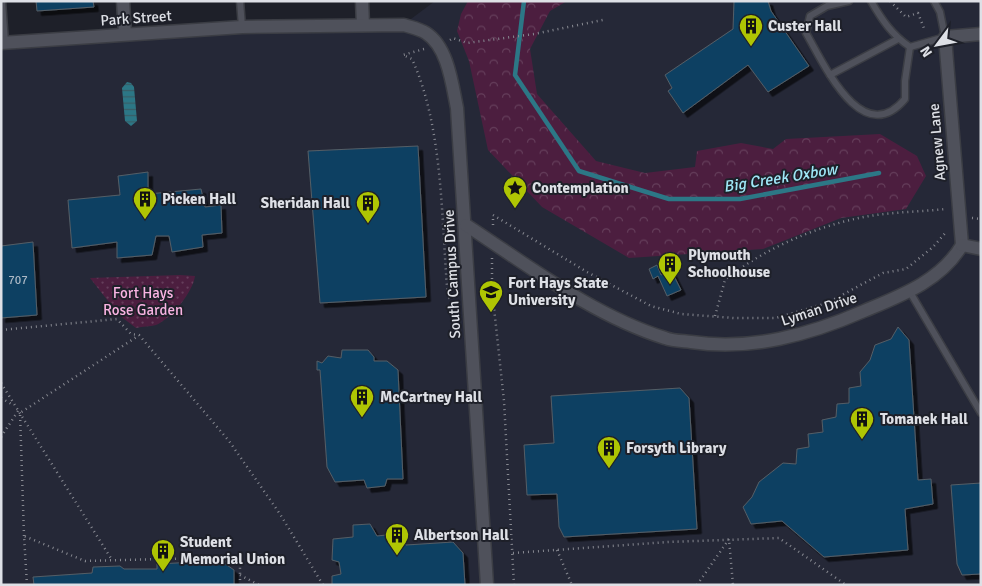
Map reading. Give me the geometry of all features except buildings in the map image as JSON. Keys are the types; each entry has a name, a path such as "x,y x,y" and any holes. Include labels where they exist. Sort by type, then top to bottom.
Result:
{"street":[{"path":"124,1 125,34"},
{"path":"362,1 363,25 404,25 426,33 438,45"},
{"name":"Park Street","path":"3,43 242,27 363,25"},
{"path":"945,37 981,34"},
{"name":"Agnew Lane","path":"945,37 954,214 962,245"},
{"name":"South Campus Drive","path":"438,45 447,68 458,108 487,585"},
{"name":"Lyman Drive","path":"466,225 594,308 666,339 711,345 755,343 801,335 844,320 910,292 954,260 962,245"},
{"path":"962,245 981,249"}],"lane":[{"path":"2,1 3,43"},
{"path":"240,1 242,27"},
{"path":"848,1 827,6 810,16 806,33 830,74 852,105 871,114 886,114 896,109 905,99 904,82 910,47"},
{"path":"871,1 883,22 898,39 910,47"},
{"path":"910,47 945,37 940,12 934,1"},
{"path":"830,74 898,39"},
{"path":"910,292 981,413"}],"path":[{"path":"890,1 906,17 918,14 930,41"},
{"path":"467,43 534,34 603,20"},
{"path":"438,45 404,55 412,59 423,82 436,149 448,298 492,289"},
{"path":"715,316 725,280 788,242 818,230 859,218 948,209 954,214 981,219"},
{"path":"514,585 504,401 492,289 493,215 587,272 651,306 681,314 715,316 776,318 828,303 883,273 906,269 933,246 948,230"},
{"path":"1,330 117,319 131,334 139,335 229,441 280,514 323,585"},
{"path":"1,437 19,411 139,335"},
{"path":"1,383 112,560"},
{"path":"1,398 15,406"},
{"path":"19,411 27,585"},
{"path":"24,536 86,561 200,558 240,563 240,585"},
{"path":"513,553 729,539 779,538 846,585"},
{"path":"697,585 729,539"},
{"path":"729,539 733,585"},
{"path":"557,550 572,585"},
{"path":"240,575 259,585"}],"shaded area":[{"name":"Fort Hays State University","path":"435,1 981,1 981,585 1,585 1,40 403,25"}],"green space":[{"path":"468,1 567,1 550,11 530,49 537,94 596,161 645,173 695,167 697,151 741,143 773,149 786,139 880,134 917,156 926,176 906,209 841,218 763,249 629,258 542,207 488,150 469,61 457,31 461,14"},
{"name":"Fort Hays Rose Garden","path":"195,276 186,297 162,322 156,325 136,328 119,315 90,278"}],"water":[{"path":"127,82 131,83 134,87 137,121 131,126 125,121 122,88"}],"waterway":[{"name":"Big Creek Oxbow","path":"524,1 515,75 579,171 669,199 740,199 879,173"}],"place":[{"name":"Custer Hall","path":"751,47"},
{"name":"Contemplation","path":"515,209"},
{"name":"Picken Hall","path":"145,220"},
{"name":"Sheridan Hall","path":"368,224"},
{"name":"Plymouth Schoolhouse","path":"670,285"},
{"name":"Fort Hays State University","path":"491,313"},
{"name":"McCartney Hall","path":"362,418"},
{"name":"Tomanek Hall","path":"862,440"},
{"name":"Forsyth Library","path":"609,469"},
{"name":"Albertson Hall","path":"397,556"},
{"name":"Student Memorial Union","path":"163,572"}]}
